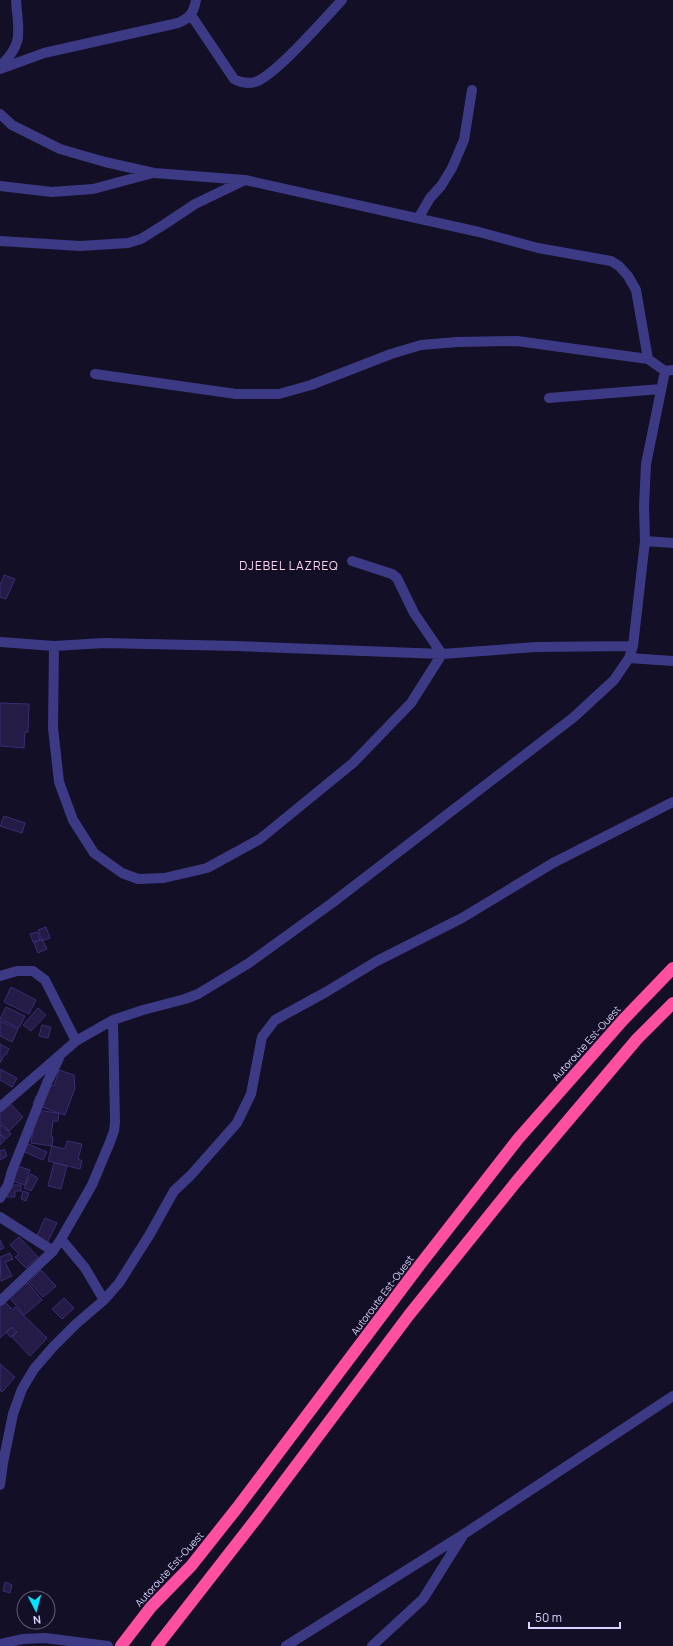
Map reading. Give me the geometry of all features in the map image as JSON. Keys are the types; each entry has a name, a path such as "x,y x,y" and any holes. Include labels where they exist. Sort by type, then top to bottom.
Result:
{"highway":[{"name":"Autoroute Est-Ouest","path":"121,1646 151,1607 191,1566 237,1508 405,1285 518,1139 623,1020 673,968"},
{"path":"156,1646 252,1525 409,1315 511,1188 637,1039 673,1003"}],"street":[{"path":"0,67 11,55 18,43 16,0"},
{"path":"0,67 44,52 187,20 191,15 196,0"},
{"path":"191,15 234,79 242,83 249,83 264,77 318,26 342,0"},
{"path":"419,217 430,198 441,186 452,168 464,140 472,90"},
{"path":"0,114 12,124 60,149 105,162 154,173 245,180 419,217 538,248 611,261 619,266 628,276 636,290 648,359"},
{"path":"0,186 52,192 93,189 154,173"},
{"path":"0,240 80,246 128,243 141,238 195,204 245,180"},
{"path":"0,1107 76,1041 113,1020 198,994 255,958 332,904 574,717 614,680 629,658 633,646 645,541 644,506 646,464 661,389 669,371 648,359 517,341 457,342 421,345 391,354 311,385 279,394 236,394 95,374"},
{"path":"549,398 661,389"},
{"path":"645,541 673,544"},
{"path":"352,561 392,574 397,578 414,614 442,654"},
{"path":"0,642 54,646 104,643 442,654 536,647 633,646"},
{"path":"54,646 53,728 59,782 73,820 94,854 122,873 138,879 164,878 207,868 260,839 353,763 411,703 442,654"},
{"path":"629,658 673,661"},
{"path":"0,1485 13,1414 22,1389 34,1369 54,1347 76,1324 104,1300 119,1283 132,1265 174,1191 191,1175 237,1123 251,1094 262,1037 275,1020 326,992 377,961 462,918 553,863 673,802"},
{"path":"0,976 17,971 33,971 45,980 76,1041"},
{"path":"0,1301 53,1251 92,1185 114,1131 113,1020"},
{"path":"0,1198 8,1185 12,1171 47,1083 61,1054"},
{"path":"0,1217 53,1251"},
{"path":"61,1239 85,1268 104,1300"},
{"path":"286,1646 464,1534 673,1396"},
{"path":"372,1646 423,1599 464,1534"},
{"path":"0,1644 35,1638 108,1646"}],"building":[{"path":"4,575 15,579 6,599 0,597 0,585"},
{"path":"0,703 29,704 28,732 25,732 24,748 0,746"},
{"path":"4,816 25,823 22,833 0,826"},
{"path":"46,927 50,938 42,941 38,930"},
{"path":"37,932 40,940 33,942 30,934"},
{"path":"42,939 47,949 38,953 34,943"},
{"path":"11,987 36,1000 29,1014 4,1002"},
{"path":"6,1007 25,1016 19,1028 0,1019"},
{"path":"38,1008 46,1015 31,1031 23,1025"},
{"path":"0,1021 18,1029 12,1042 0,1036"},
{"path":"42,1025 51,1027 48,1038 39,1036"},
{"path":"0,1044 9,1049 0,1063"},
{"path":"0,1069 17,1078 12,1087 0,1080"},
{"path":"59,1070 74,1075 75,1088 65,1115 33,1104 36,1096 42,1096 47,1083 54,1086"},
{"path":"10,1103 23,1117 9,1131 0,1122 0,1113"},
{"path":"36,1110 59,1113 58,1121 53,1121 51,1137 53,1137 52,1146 31,1143"},
{"path":"0,1124 11,1134 6,1139 0,1134"},
{"path":"1,1135 5,1140 0,1145 0,1136"},
{"path":"21,1141 47,1152 43,1160 18,1149"},
{"path":"67,1141 82,1144 78,1159 82,1161 80,1169 48,1161 52,1146 65,1149"},
{"path":"4,1149 7,1156 0,1160 0,1151"},
{"path":"54,1163 67,1166 61,1189 48,1186"},
{"path":"11,1164 30,1170 25,1185 12,1181"},
{"path":"31,1174 38,1178 31,1191 24,1188"},
{"path":"7,1185 21,1185 21,1191 15,1191 15,1197 7,1197"},
{"path":"23,1191 29,1193 26,1201 21,1199"},
{"path":"45,1218 57,1223 47,1243 36,1238"},
{"path":"19,1237 38,1257 26,1268 15,1257 19,1254 10,1245"},
{"path":"0,1240 4,1248 0,1250"},
{"path":"10,1253 13,1259 5,1262 12,1276 1,1281 0,1257"},
{"path":"41,1270 56,1286 43,1297 29,1282"},
{"path":"27,1282 42,1300 24,1315 9,1297"},
{"path":"64,1298 74,1308 62,1319 52,1309"},
{"path":"3,1300 13,1310 15,1307 47,1338 30,1356 12,1337 17,1332 12,1327 0,1338 0,1303"},
{"path":"11,1328 16,1333 10,1337 6,1332"},
{"path":"0,1364 15,1377 2,1392 0,1390"},
{"path":"5,1582 12,1585 10,1593 3,1591"}],"district":[{"name":"DJEBEL LAZREQ","path":"289,565"}]}
